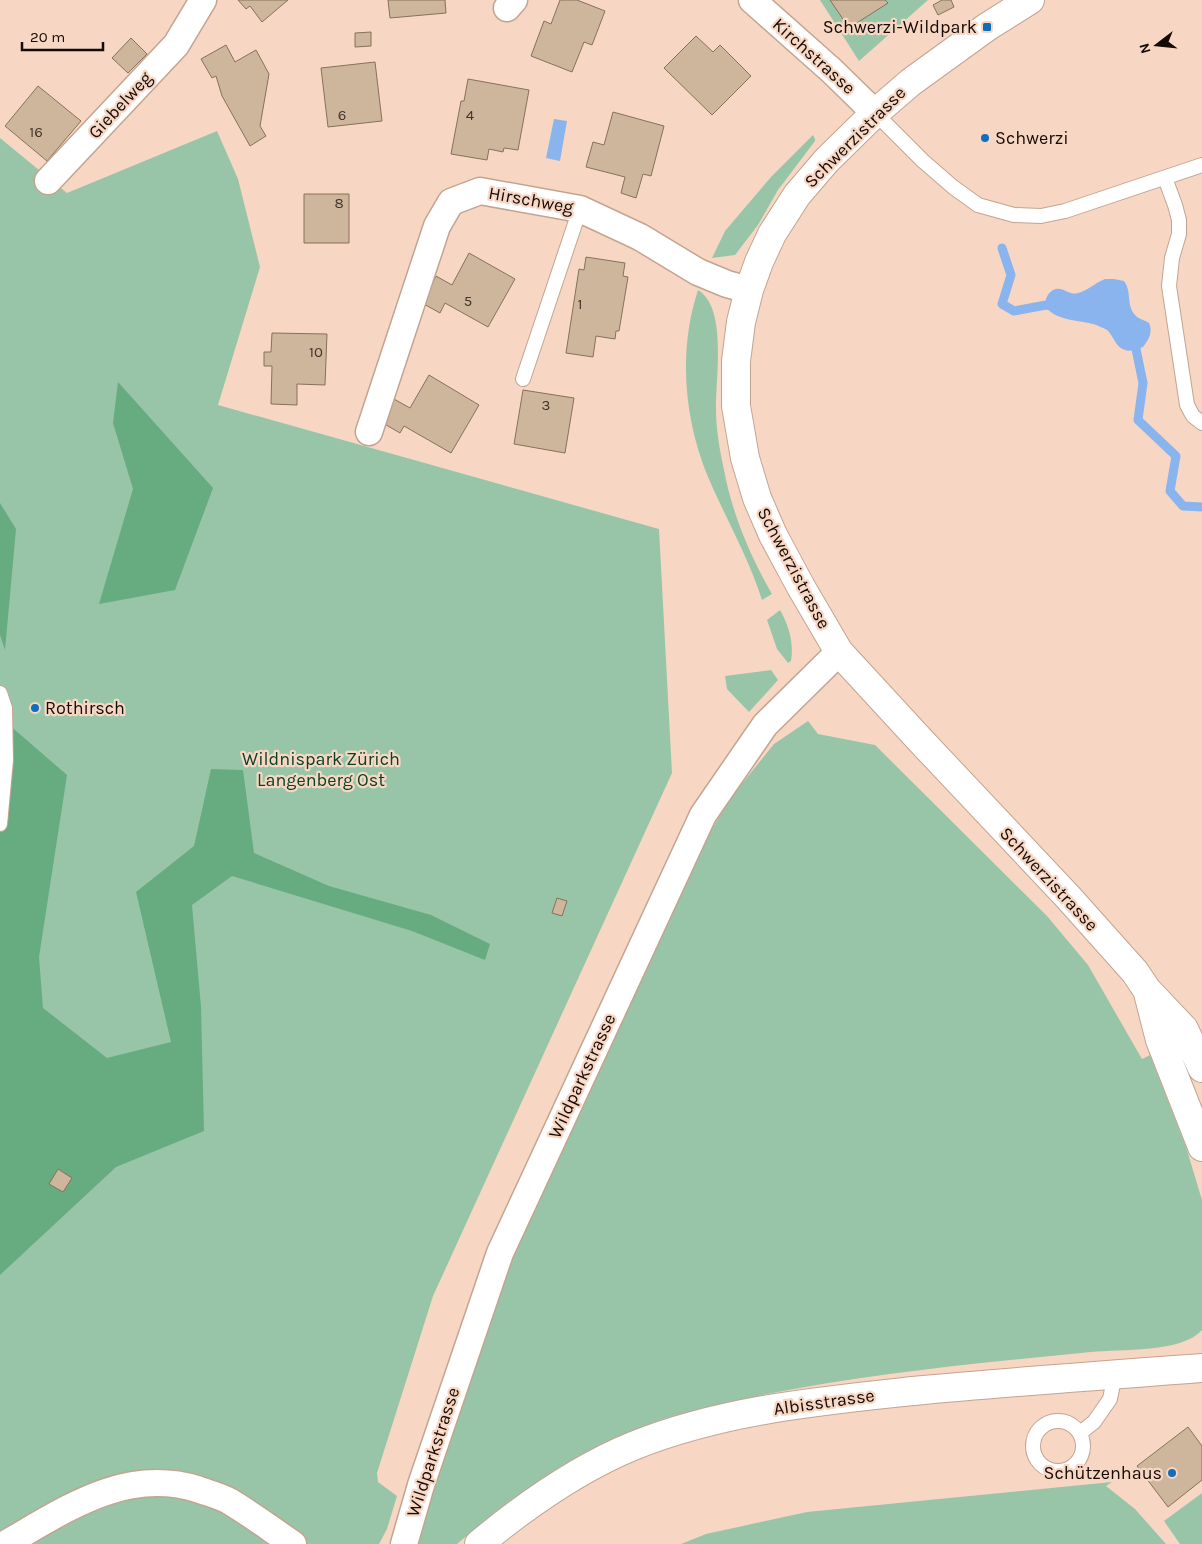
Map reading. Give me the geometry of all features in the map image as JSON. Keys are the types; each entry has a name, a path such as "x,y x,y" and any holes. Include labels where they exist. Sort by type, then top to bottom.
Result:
{"main road":[{"name":"Schwerzistrasse","path":"1030,0 988,27 927,71 875,113 827,160 797,195 772,234 749,290 741,322 736,361 736,406 745,458 757,498 773,535 800,588 839,652 1068,897 1135,972 1147,990 1184,1029 1202,1068"},
{"name":"Schwerzistrasse","path":"1147,990 1160,1040 1195,1109 1202,1147"},
{"name":"Albisstrasse","path":"479,1544 524,1509 564,1482 597,1463 658,1437 712,1421 751,1412 857,1397 951,1387 1202,1368"}],"street":[{"name":"Giebelweg","path":"48,181 176,45 203,0"},
{"name":"Kirchstrasse","path":"752,0 832,71 875,113"},
{"name":"Hirschweg","path":"369,432 437,226 451,202 480,191 580,209 640,237 698,272 727,284 749,290"},
{"name":"Wildparkstrasse","path":"404,1544 421,1485 500,1253 702,815 765,724 839,652"},
{"path":"5,1544 74,1505 96,1495 115,1488 151,1482 186,1486 228,1501 293,1544"}],"lane":[{"path":"875,113 923,161 953,187 978,205 1014,215 1040,216 1065,211 1202,165"},
{"path":"1165,178 1176,205 1179,220 1179,234 1172,258 1169,286 1187,405 1193,416 1202,423"},
{"path":"523,379 580,209"},
{"path":"0,693 6,708 6,760 0,824"},
{"path":"1080,1433 1094,1422 1110,1399 1115,1374"}],"green space":[{"path":"820,0 928,0 859,61"},
{"name":"Wildnispark Zürich Langenberg Ost","path":"217,131 238,179 260,267 218,405 659,529 672,773 433,1296 377,1473 378,1482 397,1496 387,1529 379,1544 0,1544 0,138 67,193"},
{"path":"813,135 815,141 778,190 758,225 735,255 712,258 725,231 771,177"},
{"path":"698,290 707,299 717,328 716,410 727,486 743,534 756,565 772,594 762,600 744,553 708,477 700,455 689,408 686,385 686,361 692,313"},
{"path":"118,382 213,488 175,590 99,604 133,489 113,423"},
{"path":"0,503 16,529 5,650 0,635"},
{"path":"780,610 786,622 791,641 792,654 791,661 788,663 777,649 767,620"},
{"path":"771,670 778,680 749,712 727,689 725,676"},
{"path":"0,717 67,775 39,957 43,1008 107,1058 171,1042 136,892 194,846 211,769 243,770 254,853 329,886 431,915 490,944 485,960 412,931 232,876 192,905 201,1007 204,1131 116,1167 0,1275"},
{"path":"808,721 818,734 875,745 1047,916 1088,965 1142,1059 1150,1055 1186,1147 1202,1200 1202,1330 1180,1343 1150,1349 1038,1357 878,1376 772,1393 667,1418 607,1443 539,1481 497,1511 457,1544 415,1544 510,1262 702,845 732,796 774,744"},
{"path":"1112,1482 1106,1486 1135,1509 1166,1544 681,1544 706,1534 807,1512"},
{"path":"1202,1493 1202,1544 1180,1544 1164,1521"}],"water":[{"path":"554,119 567,121 560,161 546,158"},
{"path":"1105,279 1124,281 1128,289 1132,311 1138,318 1149,323 1150,335 1143,347 1127,351 1122,349 1107,330 1095,324 1056,315 1046,306 1046,298 1053,290 1060,289 1074,294 1085,291"}],"building":[{"path":"238,0 288,0 262,22 250,6 246,9"},
{"path":"388,0 445,0 446,13 390,18"},
{"path":"560,0 577,0 605,11 592,45 584,42 572,72 531,56 544,21 551,24"},
{"path":"830,0 885,0 888,3 849,28"},
{"path":"942,0 951,0 954,7 938,15 933,5"},
{"path":"371,32 371,46 355,47 355,33"},
{"path":"696,36 713,52 720,45 751,76 712,115 664,68"},
{"path":"131,38 147,54 128,73 112,58"},
{"path":"226,45 235,62 256,50 269,74 260,126 266,136 250,146 222,96 216,76 212,78 201,59"},
{"path":"375,62 382,121 328,127 321,68"},
{"path":"468,79 529,90 518,150 504,148 503,152 489,149 487,160 451,154 461,101 464,101"},
{"path":"38,86 81,121 47,161 5,126"},
{"path":"613,112 664,126 651,176 643,174 636,198 621,193 625,177 586,167 593,142 604,145"},
{"path":"304,194 349,194 349,243 304,243"},
{"path":"469,253 515,279 488,327 445,303 440,313 422,303 436,276 452,285"},
{"path":"586,257 625,263 623,276 628,277 619,331 616,331 615,339 596,336 593,357 566,353 579,269 584,270"},
{"path":"272,333 327,334 325,385 297,384 297,405 271,404 272,366 264,366 264,352 271,352"},
{"path":"429,375 479,405 451,453 404,426 400,433 381,422 394,399 410,408"},
{"path":"523,390 574,398 565,453 514,444"},
{"path":"557,898 567,901 562,916 552,913"},
{"path":"58,1169 72,1178 63,1192 49,1184"},
{"name":"Schützenhaus","path":"1188,1427 1202,1446 1202,1480 1168,1507 1137,1466"}],"waterway":[{"path":"1002,248 1011,275 1002,304 1014,311 1046,305 1057,307"},
{"path":"1130,341 1136,349 1143,383 1138,420 1176,456 1170,491 1183,506 1202,507"}],"place":[{"name":"Schwerzi-Wildpark","path":"987,27"},
{"name":"Schwerzi","path":"985,138"},
{"name":"Rothirsch","path":"35,708"},
{"name":"Schützenhaus","path":"1172,1473"}]}
